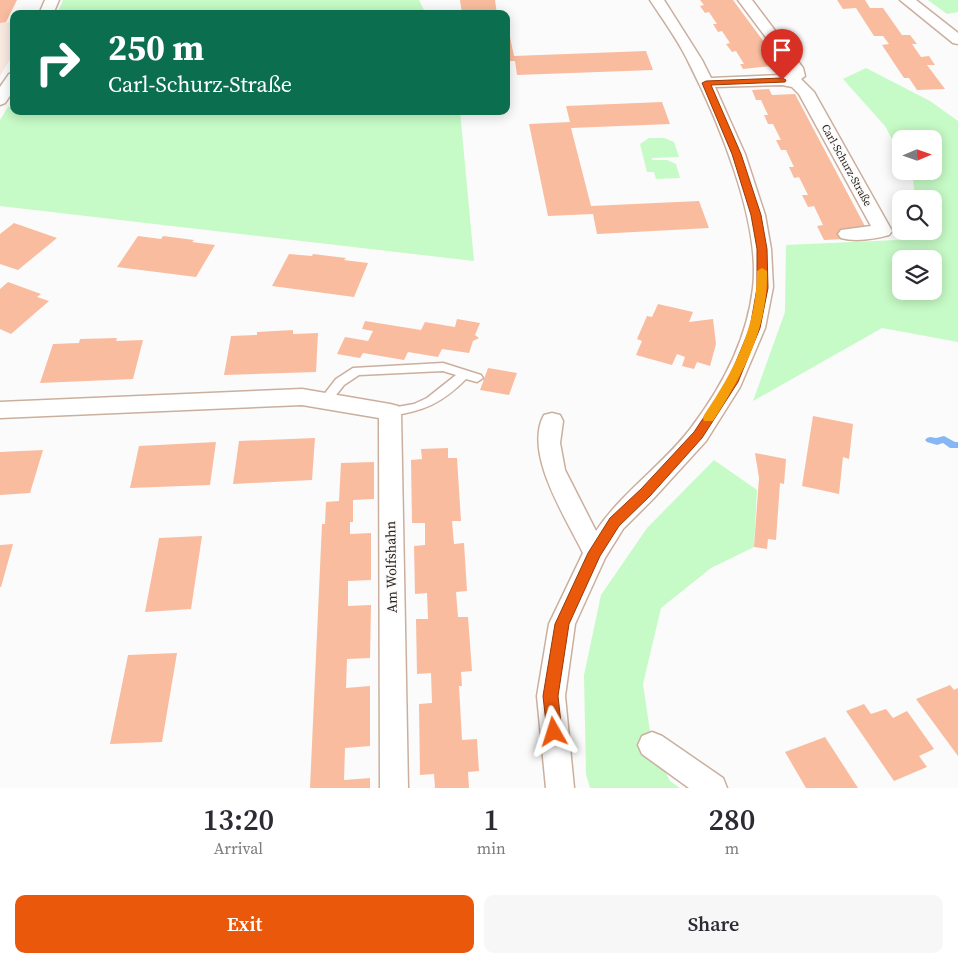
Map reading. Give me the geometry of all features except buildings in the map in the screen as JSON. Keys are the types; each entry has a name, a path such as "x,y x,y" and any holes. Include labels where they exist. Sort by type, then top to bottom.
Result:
{"street":[{"path":"560,788 550,696 562,624 594,553 615,522 646,492 698,435 733,382 755,328 762,288 762,249 756,215 737,154 706,83 680,34 657,0"},
{"path":"745,0 796,68 797,76 782,80"},
{"path":"907,0 958,40"},
{"name":"Carl-Schurz-Straße","path":"706,83 782,80 797,83 806,92 883,231 847,234"},
{"path":"0,100 10,84"},
{"path":"0,410 302,397 390,412"},
{"name":"Am Wolfshahn","path":"390,412 394,788"},
{"path":"552,421 549,443 554,470 594,553"},
{"path":"652,745 713,788"}],"lane":[{"path":"325,401 340,382 357,370 444,368 477,378"},
{"path":"390,412 416,408 442,396 464,374"}],"shaded area":[{"path":"0,0 17,0 12,10 10,10 6,22 10,22 10,60 0,76"}],"green space":[{"path":"63,0 419,0 424,10 59,10"},
{"path":"928,0 958,0 958,12 947,14"},
{"path":"866,68 930,101 958,121 958,342 882,328 753,401 785,312 786,245 942,240 942,190 914,190 913,180 942,180 942,130 892,130 892,139 885,126 843,79"},
{"path":"8,107 10,107 10,115 460,115 474,261 0,206 0,120"},
{"path":"649,138 664,138 674,142 679,157 652,158 652,160 667,160 676,164 680,178 656,179 654,172 647,172 640,144"},
{"path":"714,460 757,490 754,547 711,568 661,608 643,684 652,745 670,781 680,788 590,788 586,774 584,675 601,595 647,528"}],"waterway":[{"path":"930,440 937,442 944,439 953,446 958,445"}],"slow traffic":[{"path":"709,418 733,382 755,328 762,288 762,271"}],"route":[{"path":"554,732 550,696 562,624 594,553 615,522 646,492 698,435 733,382 755,328 762,288 762,249 756,215 737,154 706,83 782,80"}]}
